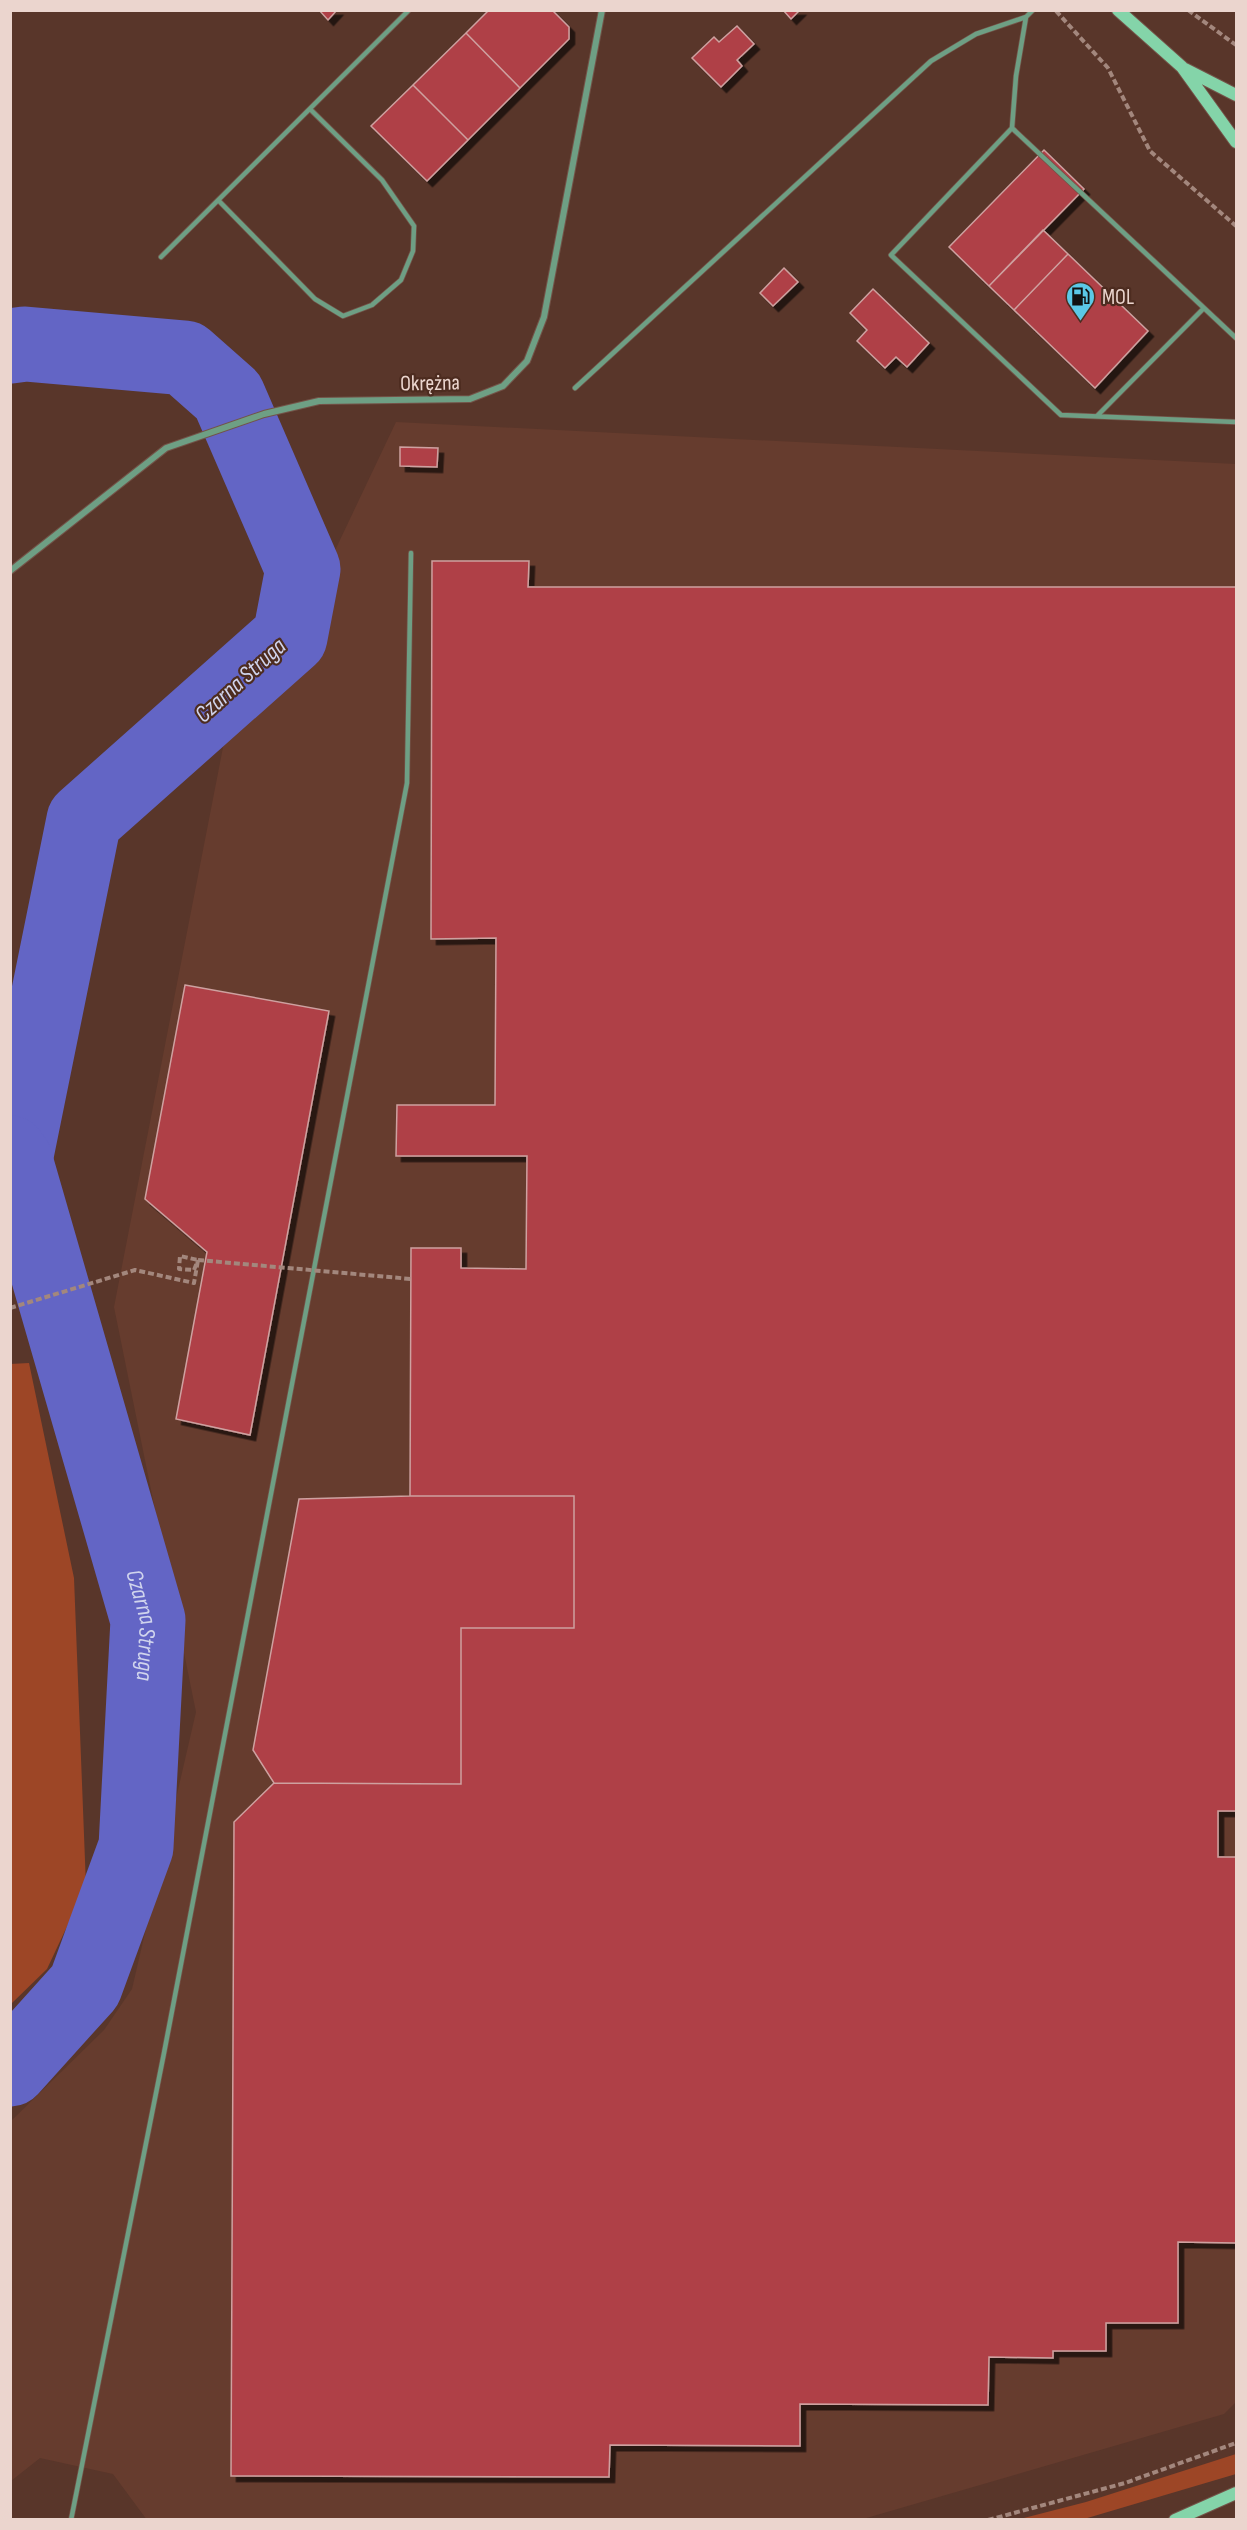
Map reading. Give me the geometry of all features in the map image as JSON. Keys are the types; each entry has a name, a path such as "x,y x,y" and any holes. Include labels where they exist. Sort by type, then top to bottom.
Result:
{"street":[{"name":"Okrężna","path":"10,571 166,448 264,414 319,401 470,399 503,386 527,361 544,317 602,10"},
{"path":"1118,10 1182,67 1236,142"},
{"path":"1182,67 1236,95"},
{"path":"1175,2520 1236,2493"}],"lane":[{"path":"161,257 409,10"},
{"path":"575,388 932,62 976,34 1026,17 1033,10"},
{"path":"1026,17 1016,76 1012,128 891,255 1061,415 1236,422"},
{"path":"219,201 315,299 343,316 372,305 401,280 413,251 414,226 382,180 311,110"},
{"path":"1012,128 1236,338"},
{"path":"1097,416 1204,308"},
{"path":"71,2520 166,2041 408,783 411,553"}],"path":[{"path":"1056,10 1108,68 1150,151 1236,226"},
{"path":"1188,10 1236,45"},
{"path":"198,1260 194,1270 179,1269 180,1256 198,1260 411,1279"},
{"path":"10,1308 135,1270 194,1283 198,1260"},
{"path":"988,2520 1125,2483 1236,2443"}],"shaded area":[{"path":"396,422 1236,464 1236,2402 1224,2414 863,2519 147,2520 113,2474 40,2458 11,2481 11,2121 104,2030 132,1989 196,1712 114,1307 226,732 312,650 330,561"},
{"path":"29,1363 74,1578 86,1886 47,1969 11,2004 10,1364"},
{"path":"1236,2454 1236,2474 1084,2519 1020,2519 1086,2502"}],"building":[{"path":"319,10 337,10 328,20"},
{"path":"489,10 552,10 569,27 569,39 520,88 466,33"},
{"path":"783,10 800,10 791,19"},
{"path":"737,26 754,44 737,60 742,66 721,87 692,58 714,37 719,42"},
{"path":"466,33 520,88 468,140 413,85"},
{"path":"413,85 468,140 427,181 371,126"},
{"path":"1044,150 1084,189 989,286 949,247"},
{"path":"1043,230 1068,254 1014,310 989,286"},
{"name":"MOL","path":"1068,254 1148,331 1095,388 1014,310"},
{"path":"784,268 798,282 773,306 760,293"},
{"path":"873,289 929,343 907,367 896,357 885,368 857,341 867,330 850,313"},
{"path":"400,447 438,448 437,467 400,466"},
{"path":"432,561 529,561 528,587 1236,587 1236,1811 1218,1811 1218,1857 1236,1857 1236,2243 1178,2242 1178,2323 1106,2323 1106,2351 1053,2351 1053,2358 989,2357 988,2405 800,2404 800,2446 610,2445 609,2477 231,2476 234,1822 274,1783 461,1784 461,1628 574,1628 574,1496 410,1496 411,1248 461,1248 461,1268 526,1269 527,1156 396,1156 397,1105 495,1105 496,938 431,939"},
{"path":"185,985 329,1011 250,1435 176,1419 207,1252 145,1199"},
{"path":"574,1496 574,1628 461,1628 461,1784 274,1783 253,1750 299,1499"}],"waterway":[{"name":"Czarna Struga","path":"10,346 25,344 185,358 228,396 303,569 290,637 84,820 15,1160"},
{"name":"Czarna Struga","path":"10,1153 15,1160 148,1620 136,1847 85,1986 10,2069"}],"place":[{"name":"MOL","path":"1081,322"}]}
